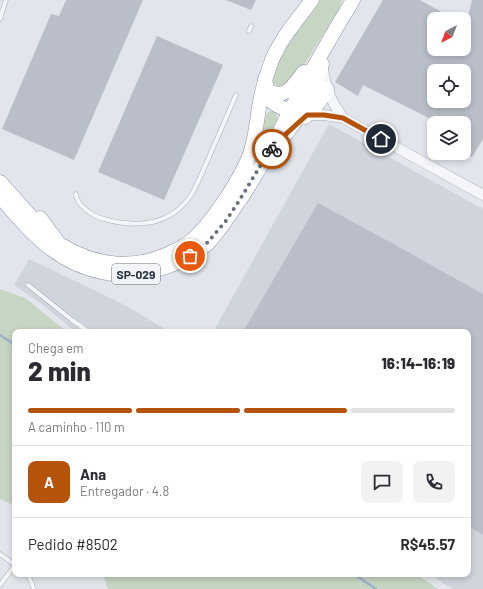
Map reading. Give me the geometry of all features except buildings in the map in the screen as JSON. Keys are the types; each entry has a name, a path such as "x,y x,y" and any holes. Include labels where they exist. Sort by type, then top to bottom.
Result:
{"highway":[{"name":"SP-029","path":"0,182 47,234 60,245 74,253 92,260 112,264 128,264 144,262 162,257 175,251 189,242 204,228 218,210 243,169 250,154 256,132 260,101 272,59 286,35 312,0"},
{"name":"SP-029","path":"342,18 346,0"},
{"name":"SP-029","path":"0,196 12,212 35,236 53,251 76,264 94,270 119,275 143,273 170,266 190,256 207,243 225,222 268,153 300,113 327,45 353,0"},
{"name":"SP-029","path":"266,84 275,94 285,93 327,45"},
{"name":"SP-029","path":"268,153 287,133 311,97 327,45"},
{"path":"266,84 267,96 271,102 300,113"},
{"name":"SP-029","path":"300,113 324,97 327,89"},
{"name":"SP-029","path":"0,171 31,207 60,245"}],"street":[{"path":"322,65 327,89 343,118"},
{"path":"300,113 343,118 483,195"}],"lane":[{"path":"0,19 6,0"},
{"path":"76,194 80,204 87,210 100,218 117,223 144,224 160,221 173,214 191,195 236,95"},
{"path":"28,285 85,329"},
{"path":"0,554 12,563"},
{"path":"0,585 12,569"},
{"path":"29,577 34,589"}],"shaded area":[{"path":"329,124 483,209 483,589 452,589 434,577 471,577 471,329 215,329"},
{"path":"29,259 121,303 165,329 72,329 43,305 14,285"}],"green space":[{"path":"320,0 342,0 339,9 301,70 283,86 278,87 273,83 271,77 291,39"},
{"path":"272,111 277,115 278,121 254,167 266,115 268,112"},
{"path":"0,289 25,298 63,329 12,329 12,505 0,499"},
{"path":"104,577 420,577 438,589 108,589"}],"waterway":[{"path":"0,335 12,343"},
{"path":"358,577 376,589"}],"way so far":[{"path":"190,256 207,243 225,222 272,149"}],"route":[{"path":"272,149 307,115 324,115 343,118 381,139"}]}
